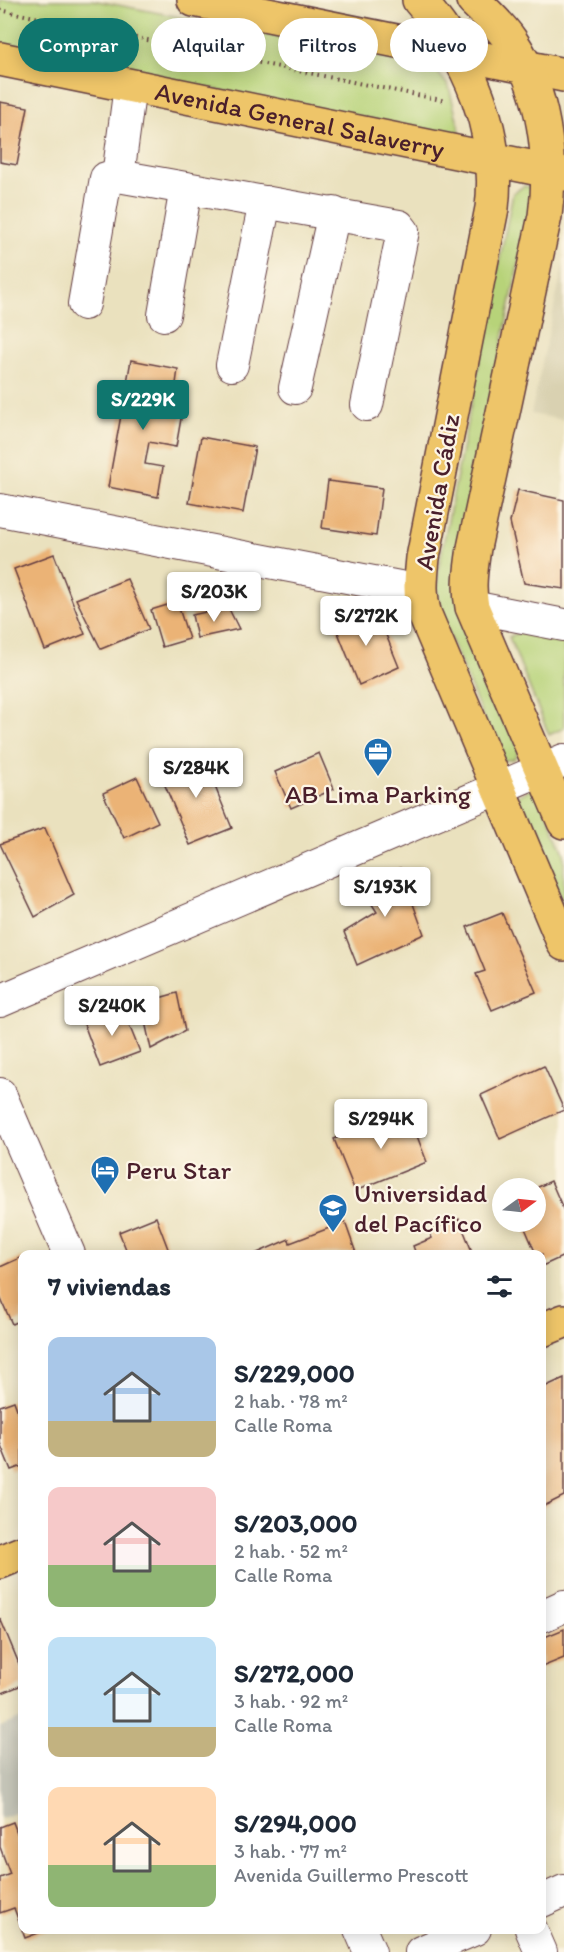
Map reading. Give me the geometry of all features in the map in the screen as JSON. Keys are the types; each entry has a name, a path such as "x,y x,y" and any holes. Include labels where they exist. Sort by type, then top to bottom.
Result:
{"main road":[{"path":"194,0 390,41"},
{"name":"Avenida Cádiz","path":"419,0 435,18"},
{"name":"Avenida Cádiz","path":"473,0 505,33 518,53 537,101 556,173 544,216 471,565 469,588 471,607 552,765 564,822"},
{"name":"Avenida General Salaverry","path":"0,59 556,173"},
{"path":"488,61 564,75"},
{"name":"Avenida Cádiz","path":"466,72 481,107 493,159 494,193 423,558 420,591 424,615 564,944"},
{"path":"546,1328 564,1321"},
{"path":"0,1562 18,1555"}],"street":[{"path":"118,176 130,86"},
{"path":"84,304 106,178 118,176 399,226 403,231 367,405"},
{"path":"164,315 186,188"},
{"path":"232,365 265,202"},
{"path":"295,388 334,213"},
{"path":"0,510 420,591"},
{"path":"471,607 564,625"},
{"path":"0,1001 552,765"},
{"path":"0,1094 67,1250"},
{"path":"546,1614 564,1605"},
{"path":"546,1899 564,1892"},
{"path":"362,1934 370,1952"},
{"path":"421,1952 463,1934"},
{"path":"533,1934 541,1952"}],"path":[{"path":"0,10 481,107"}],"shaded area":[{"path":"564,262 564,420 531,414"},
{"path":"18,1720 18,1812 0,1819 0,1727"}],"green space":[{"path":"0,0 92,0 185,18 151,18 151,72 266,72 266,34 278,36 278,72 378,72 378,55 390,58 390,72 438,72 449,87 461,136 122,72 139,72 139,18 18,18 18,52 0,49"},
{"path":"524,186 534,188 456,566 519,751 514,759 501,761 441,615 437,591 439,566 513,193"},
{"path":"526,629 564,636 564,728 549,735 509,637"},
{"path":"536,786 564,853 564,907 516,797"}],"building":[{"path":"0,102 28,107 17,165 0,162"},
{"path":"131,360 178,369 175,391 139,385 135,405 182,413 176,447 149,442 145,464 163,467 158,497 108,487"},
{"path":"201,437 255,447 243,513 189,503"},
{"path":"328,481 382,488 376,536 322,528"},
{"path":"518,490 564,500 564,589 524,583 510,522"},
{"path":"54,554 85,634 45,650 14,569"},
{"path":"127,579 149,629 101,649 76,599"},
{"path":"177,602 189,639 162,647 151,610"},
{"path":"228,607 239,629 197,638 192,615"},
{"path":"331,615 380,620 399,667 359,685"},
{"path":"200,750 232,828 190,845 164,783 173,762"},
{"path":"319,753 334,789 291,808 275,772"},
{"path":"137,777 158,822 124,838 103,793"},
{"path":"45,828 74,895 35,917 0,844"},
{"path":"400,868 424,934 357,965 344,932 377,912 359,884"},
{"path":"502,913 536,992 492,1010 476,974 485,971 467,927"},
{"path":"177,993 185,1031 151,1049 141,1003"},
{"path":"121,1005 140,1052 100,1067 84,1024"},
{"path":"544,1066 564,1110 500,1139 481,1095"},
{"path":"407,1110 427,1162 355,1191 334,1139"},
{"path":"551,1181 564,1211 564,1256 546,1264 546,1250 534,1250 527,1232 546,1232 546,1183"},
{"path":"156,1217 168,1250 126,1250 119,1232"},
{"path":"459,1219 471,1250 414,1250 413,1246 432,1238 429,1231"},
{"name":"Universidad del Pacífico","path":"345,1222 355,1250 264,1250 289,1239 290,1243"},
{"path":"18,1259 18,1321 12,1324 0,1297 0,1267"},
{"path":"564,1378 564,1496 546,1505 546,1386"},
{"path":"14,1401 18,1412 18,1467 11,1470 0,1443 0,1406"},
{"path":"0,1618 18,1661 18,1687 0,1694"},
{"path":"564,1629 564,1658 546,1665 546,1636"},
{"path":"13,1822 18,1835 18,1919 14,1908 0,1913 0,1878 10,1874 0,1847 0,1827"},
{"path":"24,1934 36,1934 25,1938"}],"place":[{"name":"AB Lima Parking","path":"378,778"},
{"name":"Peru Star","path":"105,1196"},
{"name":"Universidad del Pacífico","path":"333,1234"}]}
